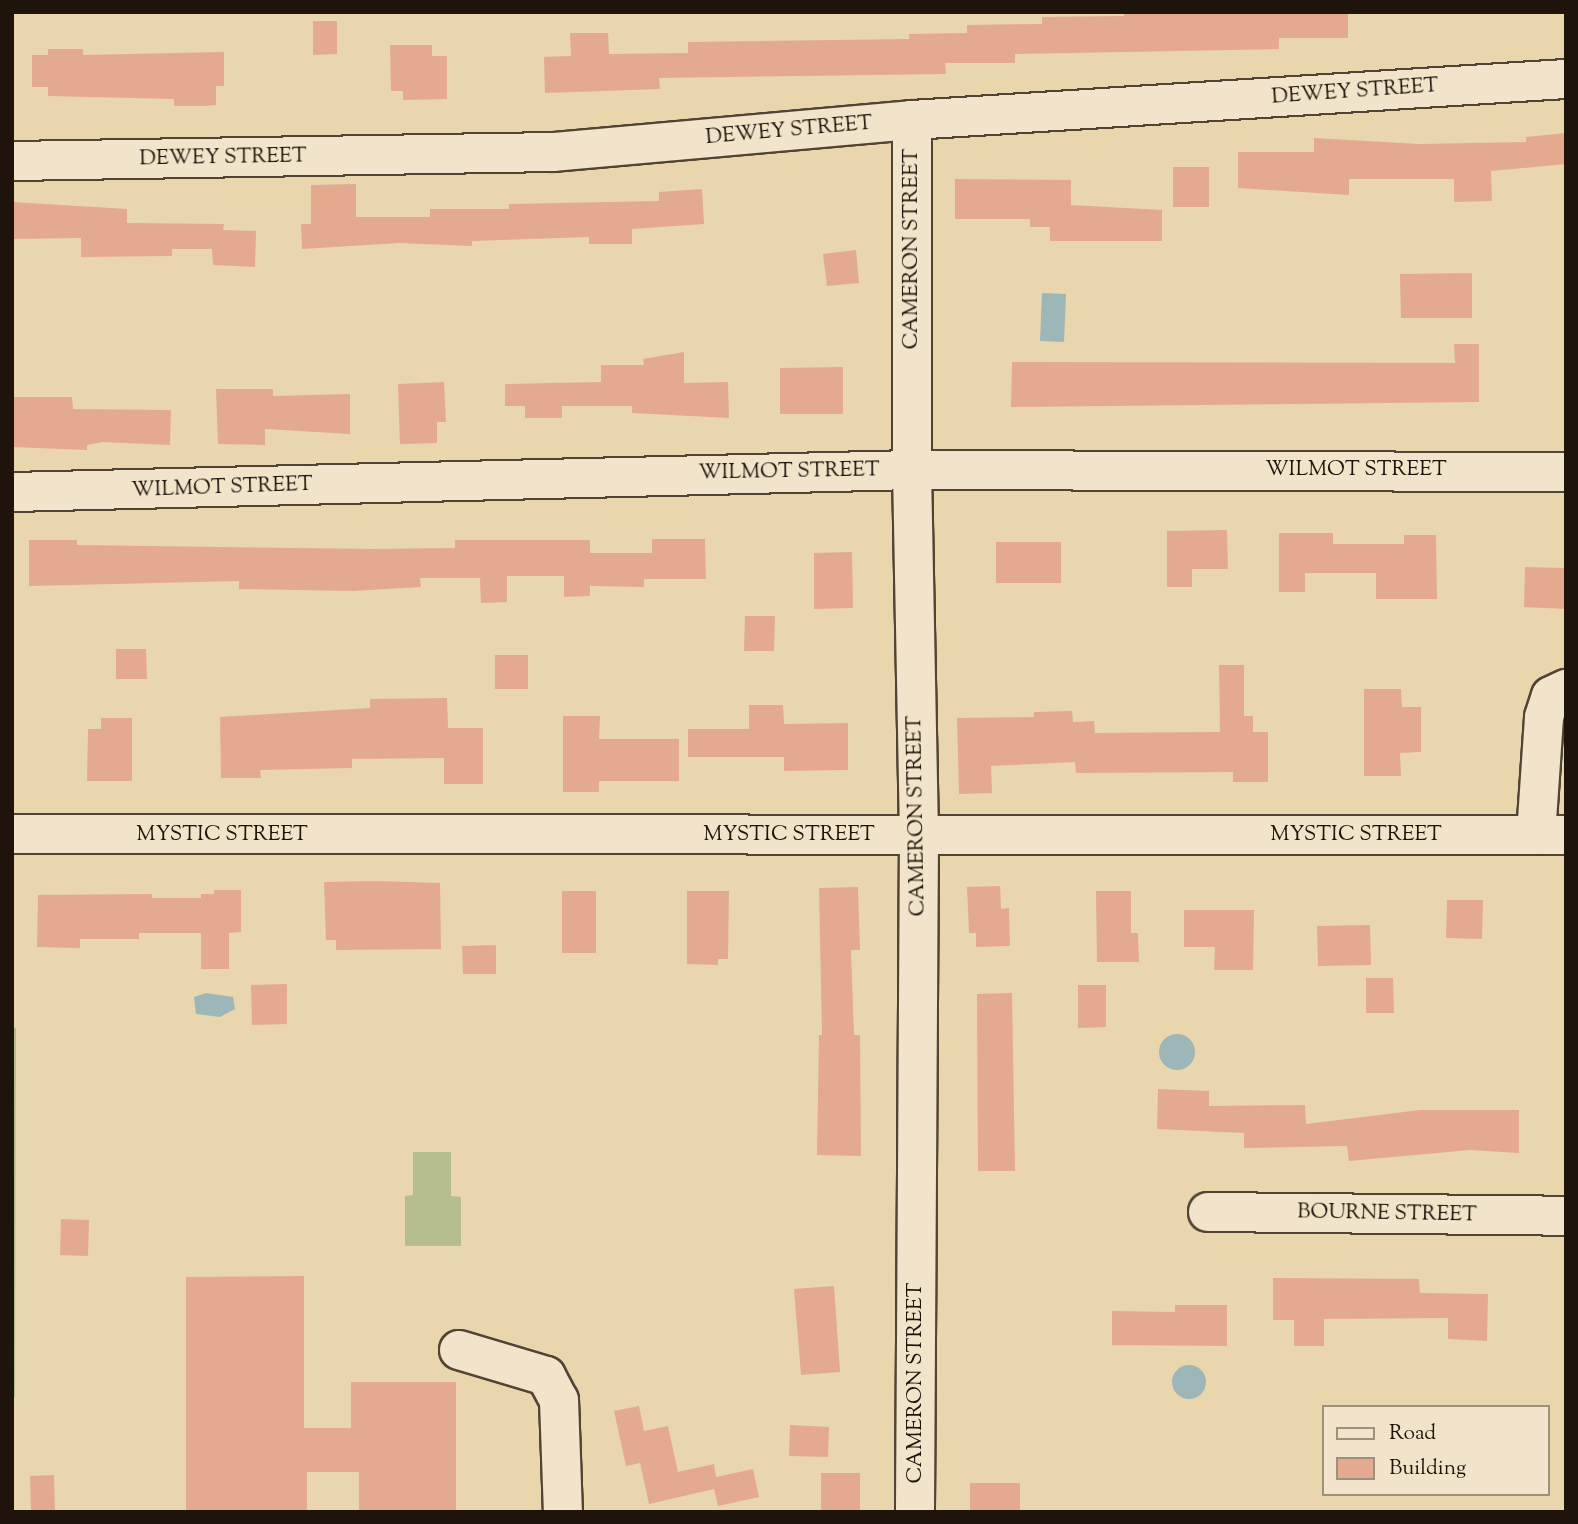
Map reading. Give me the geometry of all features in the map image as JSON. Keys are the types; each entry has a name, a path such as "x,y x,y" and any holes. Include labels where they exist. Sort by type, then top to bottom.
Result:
{"street":[{"name":"DEWEY STREET","path":"12,161 554,152 912,120 1566,79"},
{"name":"CAMERON STREET","path":"912,120 912,470 919,835 915,1512"},
{"name":"WILMOT STREET","path":"12,492 912,470 1566,472"},
{"path":"1551,835 1544,717 1551,696 1566,689"},
{"name":"MYSTIC STREET","path":"12,834 1551,835"},
{"name":"BOURNE STREET","path":"1208,1212 1566,1216"},
{"path":"459,1350 546,1376 559,1399 564,1512"}],"green space":[{"path":"12,1027 16,1028 15,1397 12,1397"},
{"path":"413,1152 451,1152 451,1196 461,1197 461,1246 405,1246 405,1196 413,1195"}],"water":[{"path":"1042,293 1066,294 1064,342 1040,341"},
{"path":"206,993 233,997 235,1009 220,1017 196,1014 194,997"},
{"path":"1177,1034 1190,1039 1195,1052 1190,1065 1177,1070 1164,1065 1159,1052 1164,1039"},
{"path":"1189,1365 1201,1370 1206,1382 1201,1394 1189,1399 1177,1394 1172,1382 1177,1370"}],"building":[{"path":"1124,12 1348,12 1348,38 1279,38 1279,49 1015,54 1015,63 945,63 946,74 659,78 660,89 545,93 544,57 571,56 570,33 608,33 609,54 688,53 688,42 909,39 909,34 967,33 967,25 1042,24 1042,17 1124,16"},
{"path":"313,21 337,21 337,54 313,55"},
{"path":"390,45 432,45 432,56 447,56 447,99 403,100 403,91 391,91"},
{"path":"48,49 83,49 83,55 224,52 224,86 216,86 216,105 204,106 174,106 174,99 48,96 48,87 32,87 32,55 48,55"},
{"path":"1566,133 1566,164 1491,171 1492,201 1454,202 1454,179 1349,179 1349,195 1238,188 1238,152 1314,152 1314,138 1419,144 1526,142 1526,137"},
{"path":"1173,167 1209,167 1209,207 1173,207"},
{"path":"955,179 1071,180 1071,205 1162,210 1162,241 1050,241 1050,227 1030,227 1030,219 955,219"},
{"path":"356,184 356,217 430,217 430,209 509,209 509,204 659,201 659,192 702,189 704,224 632,229 632,244 589,244 589,237 472,241 472,246 399,243 302,249 301,224 311,224 311,185"},
{"path":"12,202 127,209 127,223 224,224 223,230 256,231 255,267 213,265 212,249 172,249 172,256 81,257 81,238 12,239"},
{"path":"856,250 859,283 827,286 823,254"},
{"path":"1472,273 1472,318 1401,318 1400,274"},
{"path":"1454,344 1479,344 1479,402 1011,407 1012,362 1455,363"},
{"path":"684,352 684,383 728,382 729,418 632,413 632,406 562,406 562,418 525,418 525,406 505,406 505,384 601,382 601,365 644,365 643,359"},
{"path":"843,367 843,414 780,414 780,368"},
{"path":"444,382 446,422 437,422 437,443 400,444 398,384"},
{"path":"216,389 273,389 273,396 350,394 350,434 265,429 265,445 218,444"},
{"path":"12,397 72,397 73,409 171,410 170,445 103,442 87,445 87,450 12,447"},
{"path":"1227,530 1228,569 1192,569 1192,587 1167,587 1167,531"},
{"path":"1279,533 1333,533 1333,544 1404,544 1404,535 1436,535 1437,599 1376,599 1376,573 1305,573 1305,592 1279,592"},
{"path":"652,539 705,539 706,579 644,579 644,587 590,586 590,596 564,597 564,576 507,576 507,602 481,603 480,578 420,578 421,587 352,591 239,589 239,581 29,586 29,540 77,540 77,545 373,549 455,548 455,540 590,540 590,553 652,553"},
{"path":"996,542 1061,542 1061,583 996,583"},
{"path":"852,552 853,608 814,609 814,553"},
{"path":"1525,567 1566,568 1566,609 1524,607"},
{"path":"745,616 775,616 774,651 744,651"},
{"path":"116,649 146,649 147,679 116,679"},
{"path":"495,655 528,655 528,689 495,689"},
{"path":"1219,665 1244,665 1244,716 1253,716 1253,732 1268,732 1268,782 1233,782 1233,772 1076,773 1075,762 991,766 992,793 959,794 957,718 1034,717 1034,712 1072,711 1073,722 1094,721 1095,733 1220,732"},
{"path":"1364,689 1401,689 1402,707 1421,707 1421,752 1400,753 1401,776 1364,776"},
{"path":"447,698 448,728 483,728 483,784 444,784 444,758 352,759 352,768 260,770 261,778 221,778 220,717 370,708 370,699"},
{"path":"749,705 783,705 784,724 848,723 848,770 784,771 784,757 688,757 688,729 749,729"},
{"path":"563,716 600,716 599,739 679,739 679,781 599,781 599,792 563,792"},
{"path":"101,718 132,718 132,781 87,781 88,729 101,729"},
{"path":"324,882 440,883 441,949 336,950 336,940 326,940"},
{"path":"1000,886 1001,909 1009,908 1010,946 976,947 976,933 969,933 967,887"},
{"path":"858,887 860,950 851,950 854,1035 860,1035 861,1156 817,1155 819,1035 822,1035 819,888"},
{"path":"214,890 241,890 241,932 229,933 229,969 201,969 201,933 139,933 139,939 80,939 80,948 37,947 38,895 152,894 152,898 201,898 201,894 214,894"},
{"path":"562,891 596,891 596,953 562,953"},
{"path":"687,891 729,891 728,959 718,959 718,965 687,964"},
{"path":"1096,891 1131,891 1131,933 1138,933 1139,962 1097,962"},
{"path":"1447,900 1483,900 1482,939 1446,938"},
{"path":"1184,910 1254,910 1253,970 1214,970 1215,947 1184,947"},
{"path":"1370,925 1371,965 1318,966 1317,926"},
{"path":"496,945 496,974 463,974 462,946"},
{"path":"1366,978 1393,978 1394,1013 1366,1013"},
{"path":"287,984 287,1024 252,1025 251,985"},
{"path":"1078,985 1106,985 1106,1027 1078,1028"},
{"path":"1012,993 1015,1171 978,1171 977,994"},
{"path":"1158,1089 1209,1091 1209,1106 1305,1105 1306,1124 1420,1110 1519,1110 1519,1153 1470,1150 1349,1161 1347,1146 1244,1148 1244,1133 1157,1129"},
{"path":"61,1219 89,1220 88,1256 60,1255"},
{"path":"304,1276 304,1428 351,1428 351,1382 456,1382 456,1512 359,1512 359,1472 307,1472 307,1512 186,1512 186,1277"},
{"path":"1273,1278 1419,1279 1420,1293 1488,1294 1487,1341 1448,1339 1448,1318 1324,1319 1324,1346 1294,1346 1294,1320 1273,1320"},
{"path":"834,1286 840,1372 801,1375 794,1289"},
{"path":"1175,1305 1227,1305 1227,1346 1112,1345 1112,1311 1175,1312"},
{"path":"639,1406 644,1431 668,1426 678,1472 714,1464 716,1477 753,1469 759,1497 718,1506 714,1489 649,1504 640,1463 626,1466 614,1411"},
{"path":"790,1425 829,1427 828,1457 789,1456"},
{"path":"821,1473 860,1473 860,1512 821,1512"},
{"path":"54,1475 55,1512 31,1512 30,1476"},
{"path":"970,1483 1020,1483 1020,1512 970,1512"}]}
